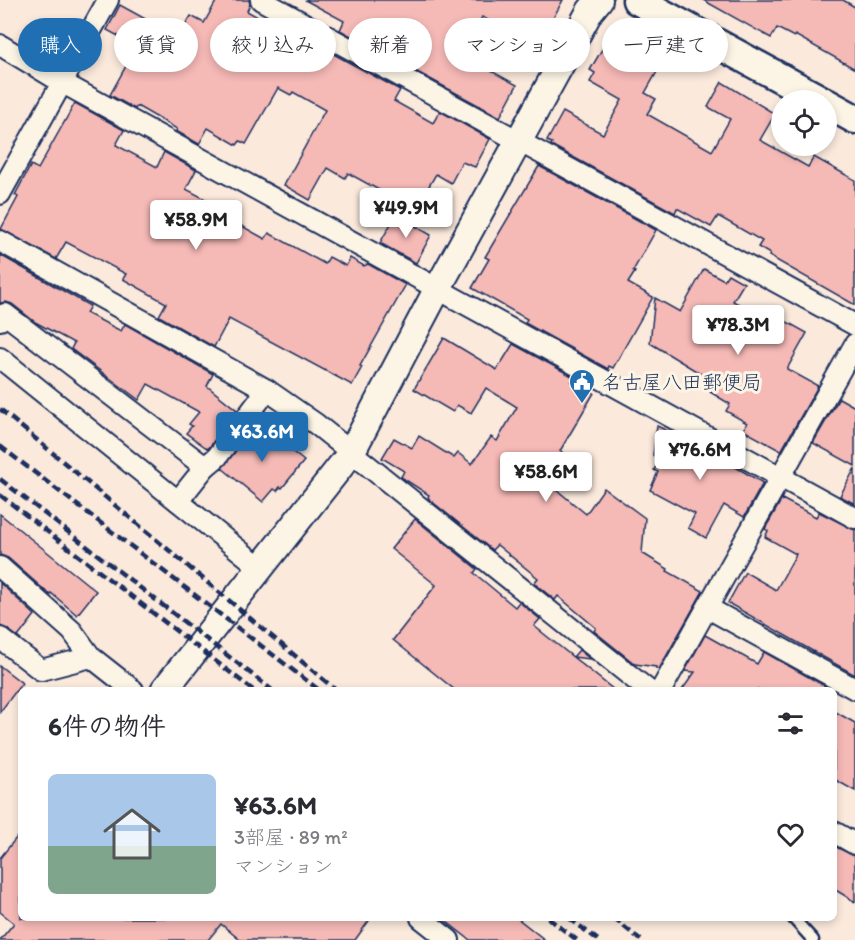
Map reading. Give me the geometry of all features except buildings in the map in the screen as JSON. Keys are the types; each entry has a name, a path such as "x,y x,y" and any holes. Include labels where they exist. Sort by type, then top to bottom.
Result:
{"main road":[{"path":"638,0 804,90"},
{"path":"837,109 855,119"}],"street":[{"path":"0,194 108,0"},
{"path":"261,0 855,325"},
{"path":"166,687 351,453 519,140 590,11 599,0"},
{"path":"0,45 63,83 855,518"},
{"path":"0,241 267,390 316,424 644,687"},
{"path":"0,320 5,314 205,467"},
{"path":"663,687 855,345"},
{"path":"0,358 261,568"},
{"path":"178,501 205,467 217,457 267,390"},
{"path":"0,567 72,631 91,657 129,687"},
{"path":"708,608 855,689"},
{"path":"0,638 41,670 91,657"},
{"path":"837,834 855,844"},
{"path":"426,921 449,940"}],"lane":[{"path":"796,921 813,940"}],"railway":[{"path":"0,409 332,687"},
{"path":"0,446 315,687"},
{"path":"0,479 268,687"},
{"path":"0,495 249,687"},
{"path":"552,921 577,940"},
{"path":"573,921 598,940"},
{"path":"617,921 641,940"}],"place":[{"name":"名古屋八田郵便局","path":"582,405"}]}
